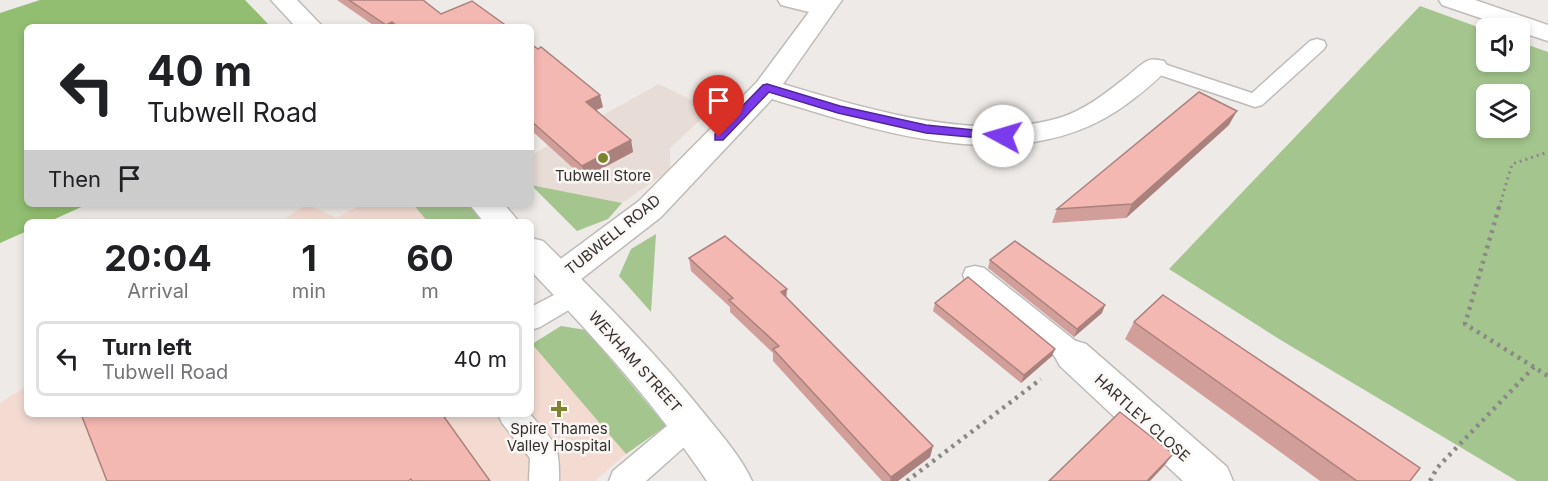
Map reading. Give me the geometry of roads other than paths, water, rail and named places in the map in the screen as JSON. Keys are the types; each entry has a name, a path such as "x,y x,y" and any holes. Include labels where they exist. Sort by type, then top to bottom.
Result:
{"street":[{"path":"283,0 307,24"},
{"path":"790,0 827,4"},
{"path":"1451,0 1548,33"},
{"name":"TUBWELL ROAD","path":"567,286 650,209 767,88 827,4"},
{"path":"767,88 838,109 926,129 1003,136 1061,128 1111,104 1155,67"},
{"path":"488,207 500,219"},
{"name":"WEXHAM STREET","path":"534,253 567,286 690,424 731,481"},
{"name":"HARTLEY CLOSE","path":"1073,355 1212,481"}],"lane":[{"path":"1155,67 1255,101 1317,45"},
{"path":"975,274 1073,355"},
{"path":"534,317 567,286"},
{"path":"514,417 544,454 544,481"},
{"path":"624,481 690,424"}],"place":[{"name":"Tubwell Store","path":"603,158"},
{"name":"Spire Thames Valley Hospital","path":"559,409"}]}
